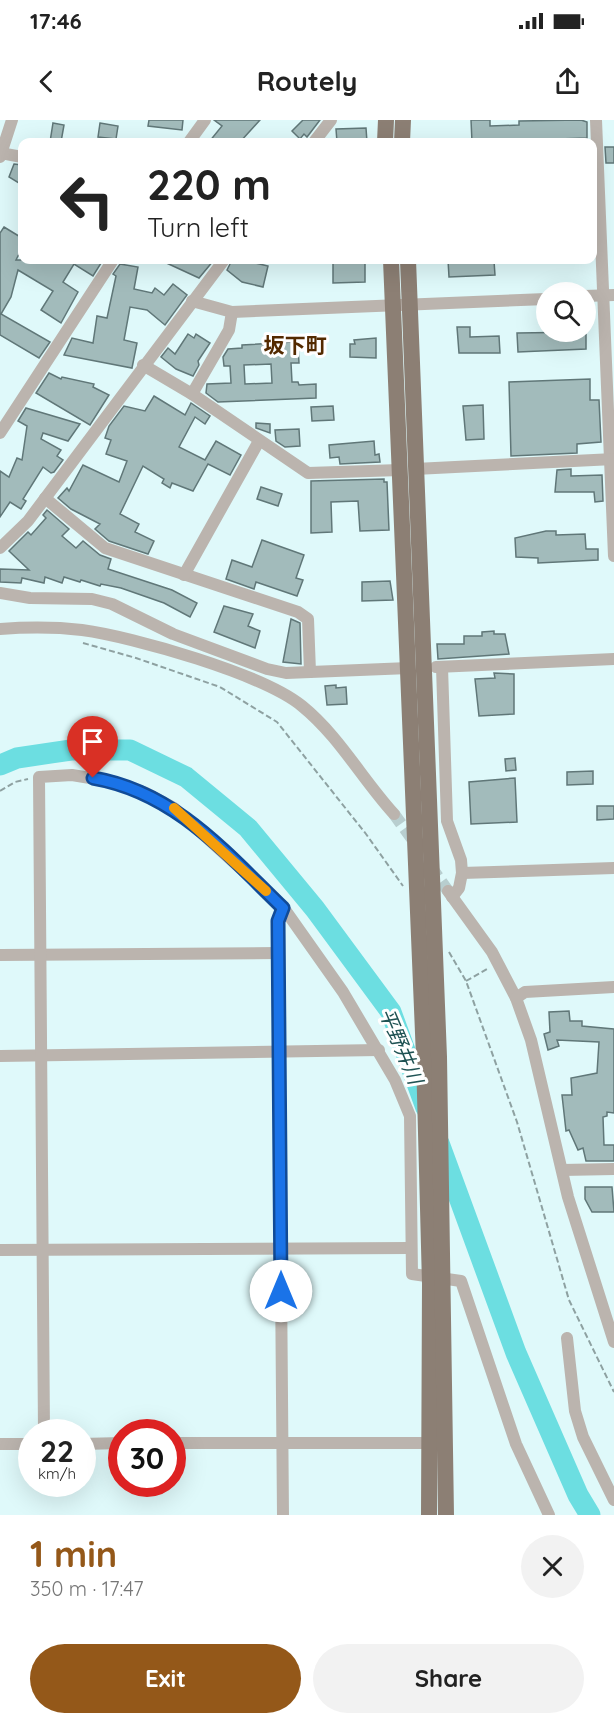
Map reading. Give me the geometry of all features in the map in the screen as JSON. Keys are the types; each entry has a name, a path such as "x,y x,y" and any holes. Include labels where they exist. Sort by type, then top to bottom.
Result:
{"main road":[{"path":"385,138 386,120"},
{"path":"402,138 403,120"},
{"path":"391,264 407,469 416,668 434,942 436,1285 446,1515"},
{"path":"407,469 410,304 408,264"},
{"path":"429,1515 428,1443 436,1285"}],"street":[{"path":"12,120 0,155 18,157"},
{"path":"192,138 205,120"},
{"path":"317,138 331,120"},
{"path":"596,120 608,295 614,556"},
{"path":"0,433 110,264"},
{"path":"0,548 28,520 221,264"},
{"path":"192,301 232,312 536,298"},
{"path":"192,394 229,330 232,312"},
{"path":"143,365 192,394 308,473 612,459"},
{"path":"184,575 259,441"},
{"path":"45,498 105,548 298,612 308,619 310,672"},
{"path":"0,593 30,598 92,598 112,604 172,634 267,669 286,673 614,659"},
{"path":"0,628 82,630 132,640 261,682 301,705 332,736 394,814"},
{"path":"441,667 447,821 461,860 462,873 459,888 450,894 498,963 516,998 531,1040 568,1197 614,1342"},
{"path":"45,1419 39,777 72,775 114,782 146,793 174,808 283,908 344,992 395,1080 410,1116 412,1274 461,1281 516,1444 549,1515"},
{"path":"462,873 614,868"},
{"path":"283,908 278,921 283,1515"},
{"path":"0,956 278,953"},
{"path":"516,998 525,992 614,987"},
{"path":"0,1056 379,1050"},
{"path":"562,1170 614,1169"},
{"path":"0,1250 410,1248"},
{"path":"567,1338 575,1410 583,1437 614,1500"},
{"path":"186,1443 428,1443"},
{"path":"0,1444 18,1444"}],"path":[{"path":"83,643 136,658 220,687 276,722 366,834 407,892"},
{"path":"0,791 15,782 39,777"},
{"path":"434,942 466,981 518,1122 569,1300 614,1392"},
{"path":"466,981 498,963"}],"building":[{"path":"149,120 183,120 182,130 148,126"},
{"path":"214,120 260,120 244,138 212,138 222,126"},
{"path":"303,120 320,120 307,137 304,134 299,138 292,131"},
{"path":"471,120 490,120 490,126 519,125 519,121 581,120 587,122 587,138 472,138"},
{"path":"53,123 64,125 62,138 51,138"},
{"path":"100,123 118,126 116,138 98,137"},
{"path":"366,128 367,138 337,138 336,129"},
{"path":"605,147 614,147 614,163 606,163"},
{"path":"14,164 18,164 18,183 9,177"},
{"path":"4,227 18,236 16,260 18,264 74,264 63,282 78,292 61,323 41,310 53,291 18,270 11,297 1,314 50,342 39,358 0,335 0,233"},
{"path":"74,264 100,264 93,276"},
{"path":"120,264 138,267 134,289 152,293 155,288 164,295 173,284 187,295 165,325 147,310 130,307 124,340 137,343 132,368 64,355 72,338 93,343 97,316 107,318 116,276 113,274"},
{"path":"169,264 211,264 199,278"},
{"path":"230,264 268,266 263,287 242,282 227,270"},
{"path":"333,264 365,264 365,282 333,283"},
{"path":"448,264 494,264 495,275 449,277"},
{"path":"457,327 470,327 470,337 499,336 500,353 459,353"},
{"path":"517,333 536,333 536,342 586,342 586,349 518,352"},
{"path":"188,334 194,338 196,334 210,343 198,361 199,365 193,376 176,369 161,357 168,348 175,354"},
{"path":"376,338 376,358 350,357 350,344 355,344 354,340"},
{"path":"293,342 298,345 299,363 291,363 292,382 298,382 299,385 316,384 316,398 218,402 206,393 207,384 231,383 230,366 224,366 223,357 228,349 242,348 242,345","holes":["271,364 272,383 245,384 244,365"]},
{"path":"49,373 61,379 62,377 94,384 93,387 109,395 90,425 36,393"},
{"path":"590,379 590,400 599,400 601,442 577,444 577,453 511,456 509,382"},
{"path":"154,396 185,415 191,403 210,416 205,424 195,417 179,447 205,460 216,441 241,455 230,475 208,464 193,491 172,483 170,488 162,483 164,479 143,466 120,514 139,524 135,532 154,541 148,554 109,541 95,529 100,524 71,509 58,498 67,488 69,491 83,465 119,482 127,461 106,454 111,440 105,438 109,426 124,406 145,411"},
{"path":"483,405 484,439 466,440 463,406"},
{"path":"333,406 334,420 312,421 311,407"},
{"path":"26,408 80,424 68,441 43,433 41,439 61,450 57,456 63,460 54,472 51,473 43,467 23,499 26,501 21,509 10,502 0,517 0,471 9,477 17,458 22,460 27,426 18,421"},
{"path":"256,423 270,424 270,433 256,428"},
{"path":"299,429 300,446 285,447 276,441 275,430"},
{"path":"374,441 375,455 379,454 380,462 340,464 339,457 330,458 329,445"},
{"path":"571,469 571,476 602,475 603,501 595,502 594,492 555,492 557,470"},
{"path":"384,479 384,482 387,482 389,530 360,531 358,501 331,502 332,532 311,533 311,481"},
{"path":"261,487 282,494 278,506 257,499"},
{"path":"47,510 69,529 62,536 76,548 83,541 100,555 111,559 108,569 172,590 197,603 190,617 164,603 121,588 101,584 100,586 81,580 80,582 64,577 62,583 45,577 44,583 22,578 21,583 0,582 0,569 29,570 9,551 28,532 31,535 46,518 43,515"},
{"path":"556,531 556,535 585,534 586,549 598,549 598,560 538,563 538,558 516,557 515,538"},
{"path":"262,540 304,555 296,578 303,580 297,596 256,582 254,589 226,579 232,560 252,567"},
{"path":"390,581 393,600 362,601 362,582"},
{"path":"224,606 253,614 248,626 260,631 255,648 214,632"},
{"path":"291,619 300,623 301,664 283,662"},
{"path":"494,631 494,634 505,634 509,654 438,659 437,644 464,644 464,636 482,636 482,632"},
{"path":"494,673 514,674 514,714 479,716 475,679 495,678"},
{"path":"336,685 336,688 346,687 347,704 327,705 325,686"},
{"path":"515,758 516,770 506,771 505,759"},
{"path":"593,771 593,784 567,785 567,772"},
{"path":"515,778 517,822 471,824 469,782"},
{"path":"597,806 614,806 614,819 597,820"},
{"path":"569,1011 570,1021 582,1021 582,1026 614,1029 614,1113 607,1112 607,1116 603,1117 604,1145 614,1145 614,1161 586,1161 583,1148 578,1150 569,1130 566,1131 562,1095 572,1095 571,1078 597,1073 599,1042 557,1040 559,1046 548,1050 544,1034 550,1032 549,1012"},
{"path":"585,1187 612,1187 614,1212 592,1212 585,1199"}],"waterway":[{"name":"平野井川","path":"0,765 17,758 71,750 130,750 186,777 248,828 315,909 391,1012 426,1108"},
{"name":"平野井川","path":"439,1143 516,1353 578,1495 590,1515"}],"tunnel":[{"path":"394,814 415,843"},
{"path":"431,867 448,891"}],"slow traffic":[{"path":"174,808 266,891"}],"district":[{"name":"坂下町","path":"295,346"}],"route":[{"path":"93,778 114,782 146,793 174,808 234,860 283,908 278,921 281,1291"}]}
